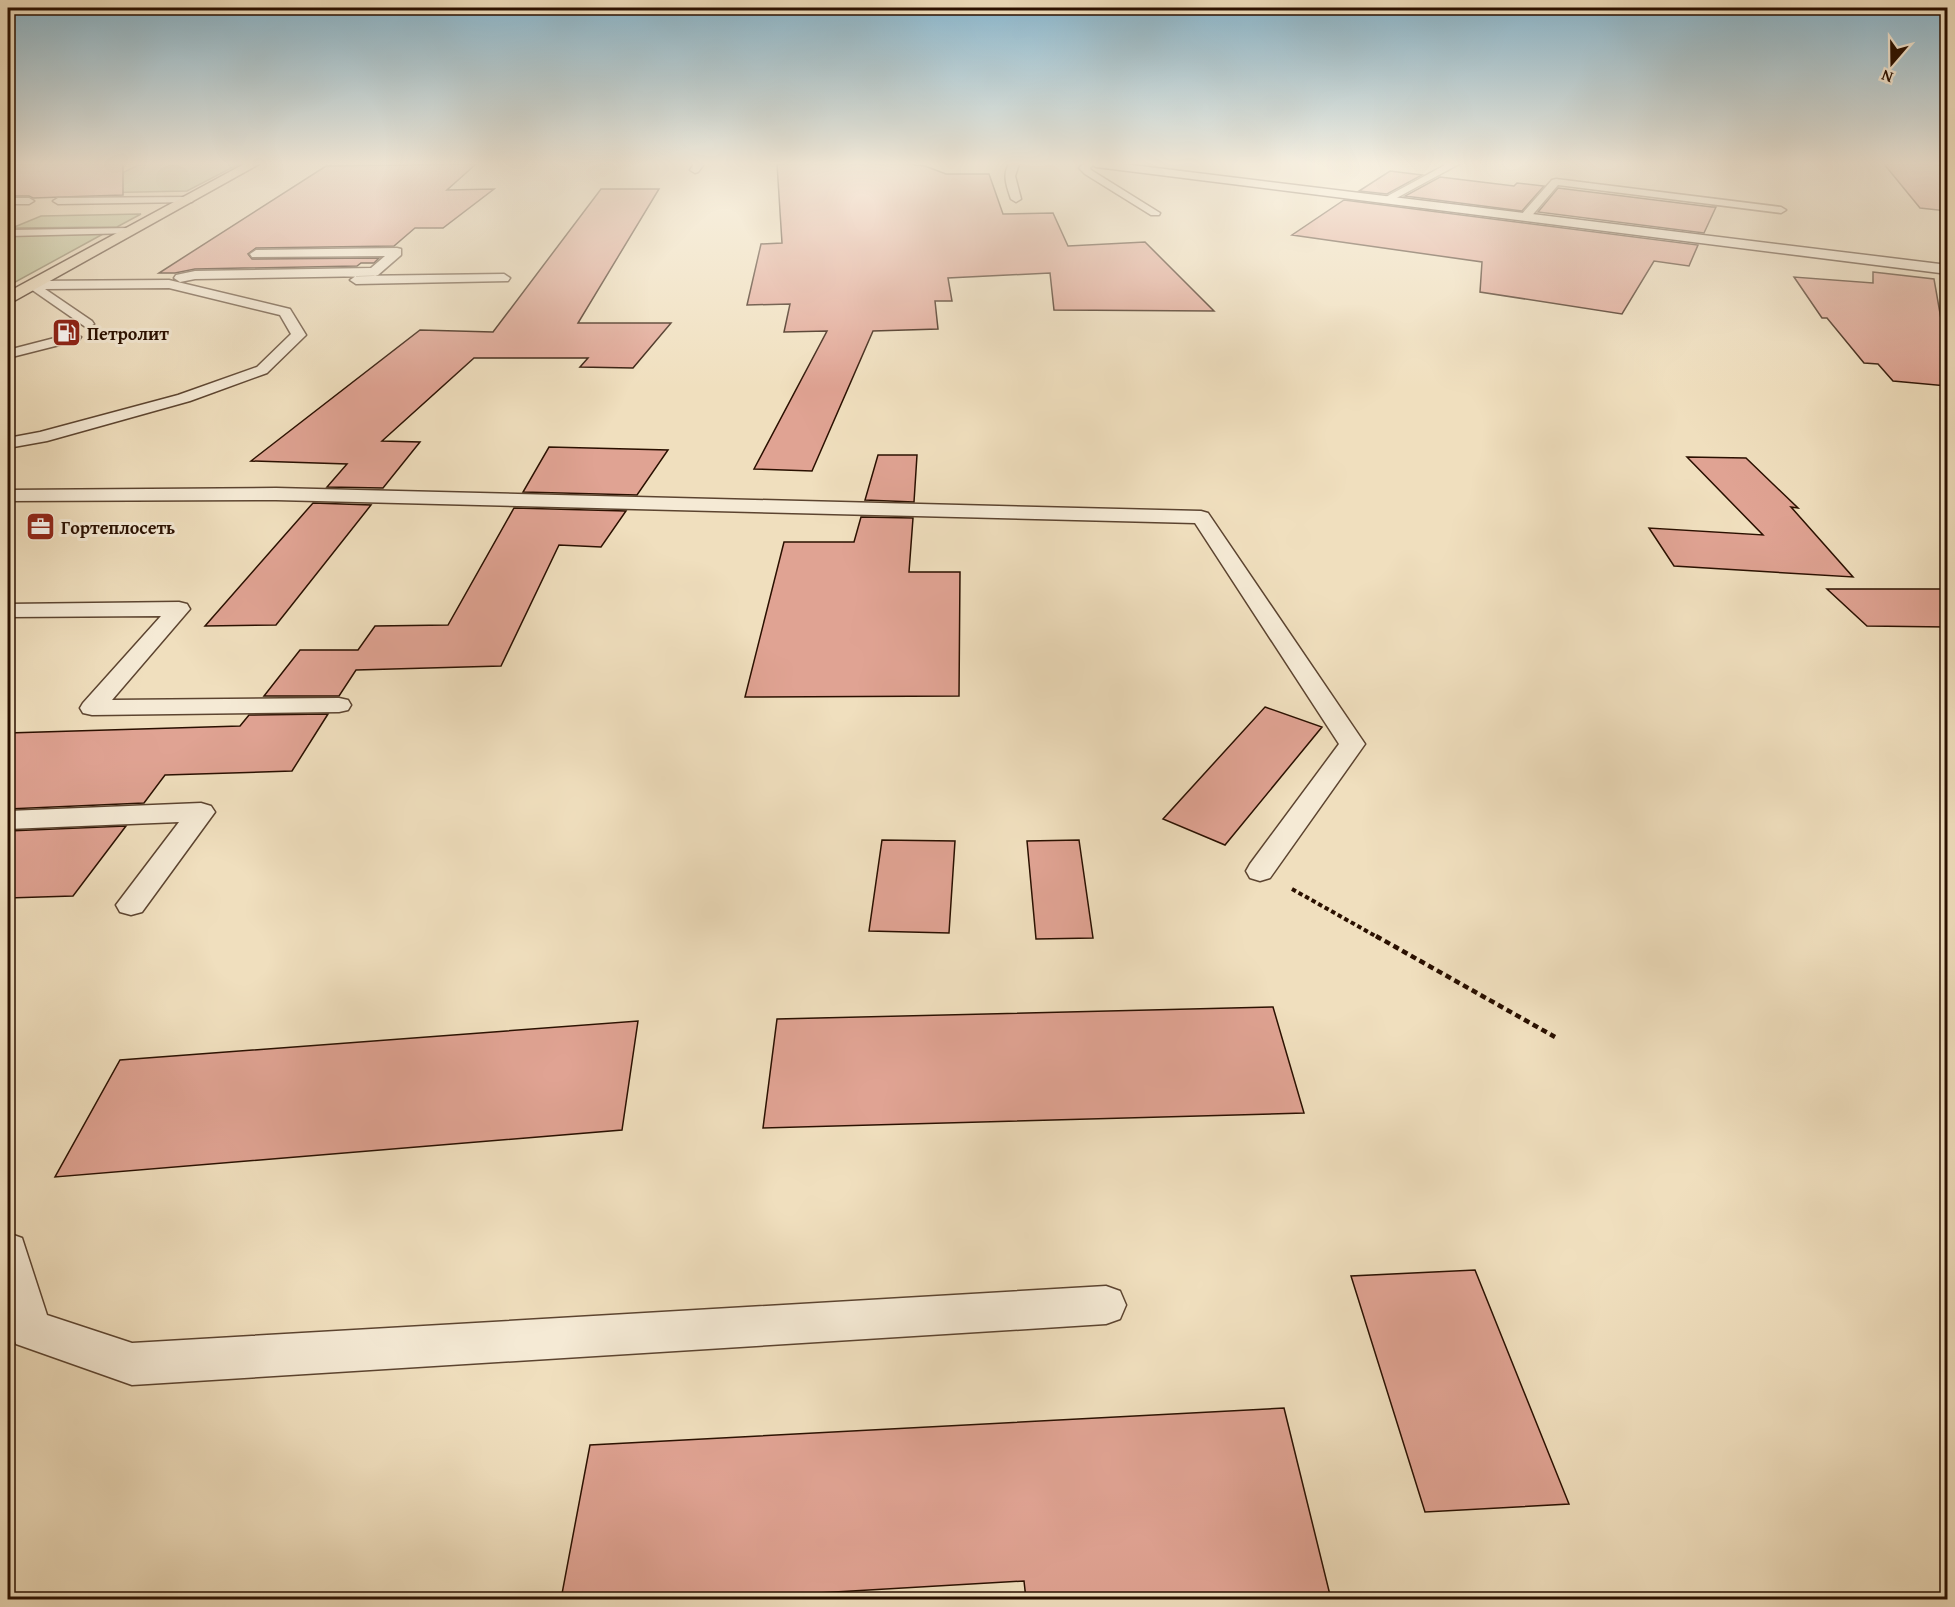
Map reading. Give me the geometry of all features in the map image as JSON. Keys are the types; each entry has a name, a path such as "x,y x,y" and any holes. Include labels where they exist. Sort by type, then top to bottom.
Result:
{"main road":[{"path":"8,298 115,239"},
{"path":"1700,239 1947,270"}],"lane":[{"path":"143,284 195,275 374,272 397,252 256,254"},
{"path":"31,285 504,278"},
{"path":"8,443 41,437 184,398 262,370 299,335 285,312 169,284"},
{"path":"31,285 87,324"},
{"path":"8,354 74,336"},
{"path":"8,496 276,494 1201,517 1352,744 1260,871"},
{"path":"8,611 179,609 92,708 339,705"},
{"path":"8,820 201,812 131,906"},
{"path":"8,1251 31,1330 132,1364 1106,1305"}],"path":[{"path":"1260,871 1555,1037"}],"green space":[{"path":"8,239 94,239 8,286"}],"building":[{"path":"212,239 402,239 394,246 256,248 248,254 252,259 379,258 374,263 361,263 357,266 195,269 159,273"},
{"path":"563,239 629,239 578,323 671,323 633,368 580,367 588,358 474,358 382,441 420,442 383,488 327,487 347,464 251,461 420,330 493,332"},
{"path":"782,239 1065,239 1068,246 1145,242 1214,311 1054,310 1050,273 948,278 952,301 935,301 938,329 873,331 812,471 754,469 827,331 784,332 790,304 747,305 761,244 782,243"},
{"path":"1320,239 1651,239 1698,245 1689,266 1654,261 1622,314 1480,292 1482,262"},
{"path":"1873,272 1934,279 1944,336 1947,336 1947,386 1893,381 1878,364 1864,363 1827,318 1822,318 1794,277 1873,283"},
{"path":"549,447 668,450 637,495 523,492"},
{"path":"878,455 917,455 914,502 865,500"},
{"path":"1687,457 1746,458 1798,508 1791,507 1853,577 1674,566 1649,528 1763,535"},
{"path":"313,503 371,505 276,625 205,626"},
{"path":"514,508 626,511 601,547 559,545 501,666 356,670 339,696 264,696 300,650 358,650 375,626 448,625"},
{"path":"861,517 913,518 909,572 960,572 959,696 745,697 784,542 854,542"},
{"path":"1827,589 1947,589 1947,627 1867,626"},
{"path":"1265,707 1322,727 1225,845 1163,819"},
{"path":"328,714 292,771 165,775 144,803 8,809 8,733 240,726 249,715"},
{"path":"126,826 73,896 8,898 8,831"},
{"path":"882,840 955,841 949,933 869,931"},
{"path":"1079,840 1093,938 1036,939 1027,841"},
{"path":"1273,1007 1304,1113 763,1128 777,1019"},
{"path":"638,1021 622,1130 55,1177 120,1060"},
{"path":"1475,1270 1569,1504 1425,1512 1351,1276"},
{"path":"1284,1408 1331,1599 1026,1599 1024,1581 717,1599 561,1599 590,1445"}],"place":[{"name":"Петролит","path":"66,333"},
{"name":"Гортеплосеть","path":"40,527"}]}
